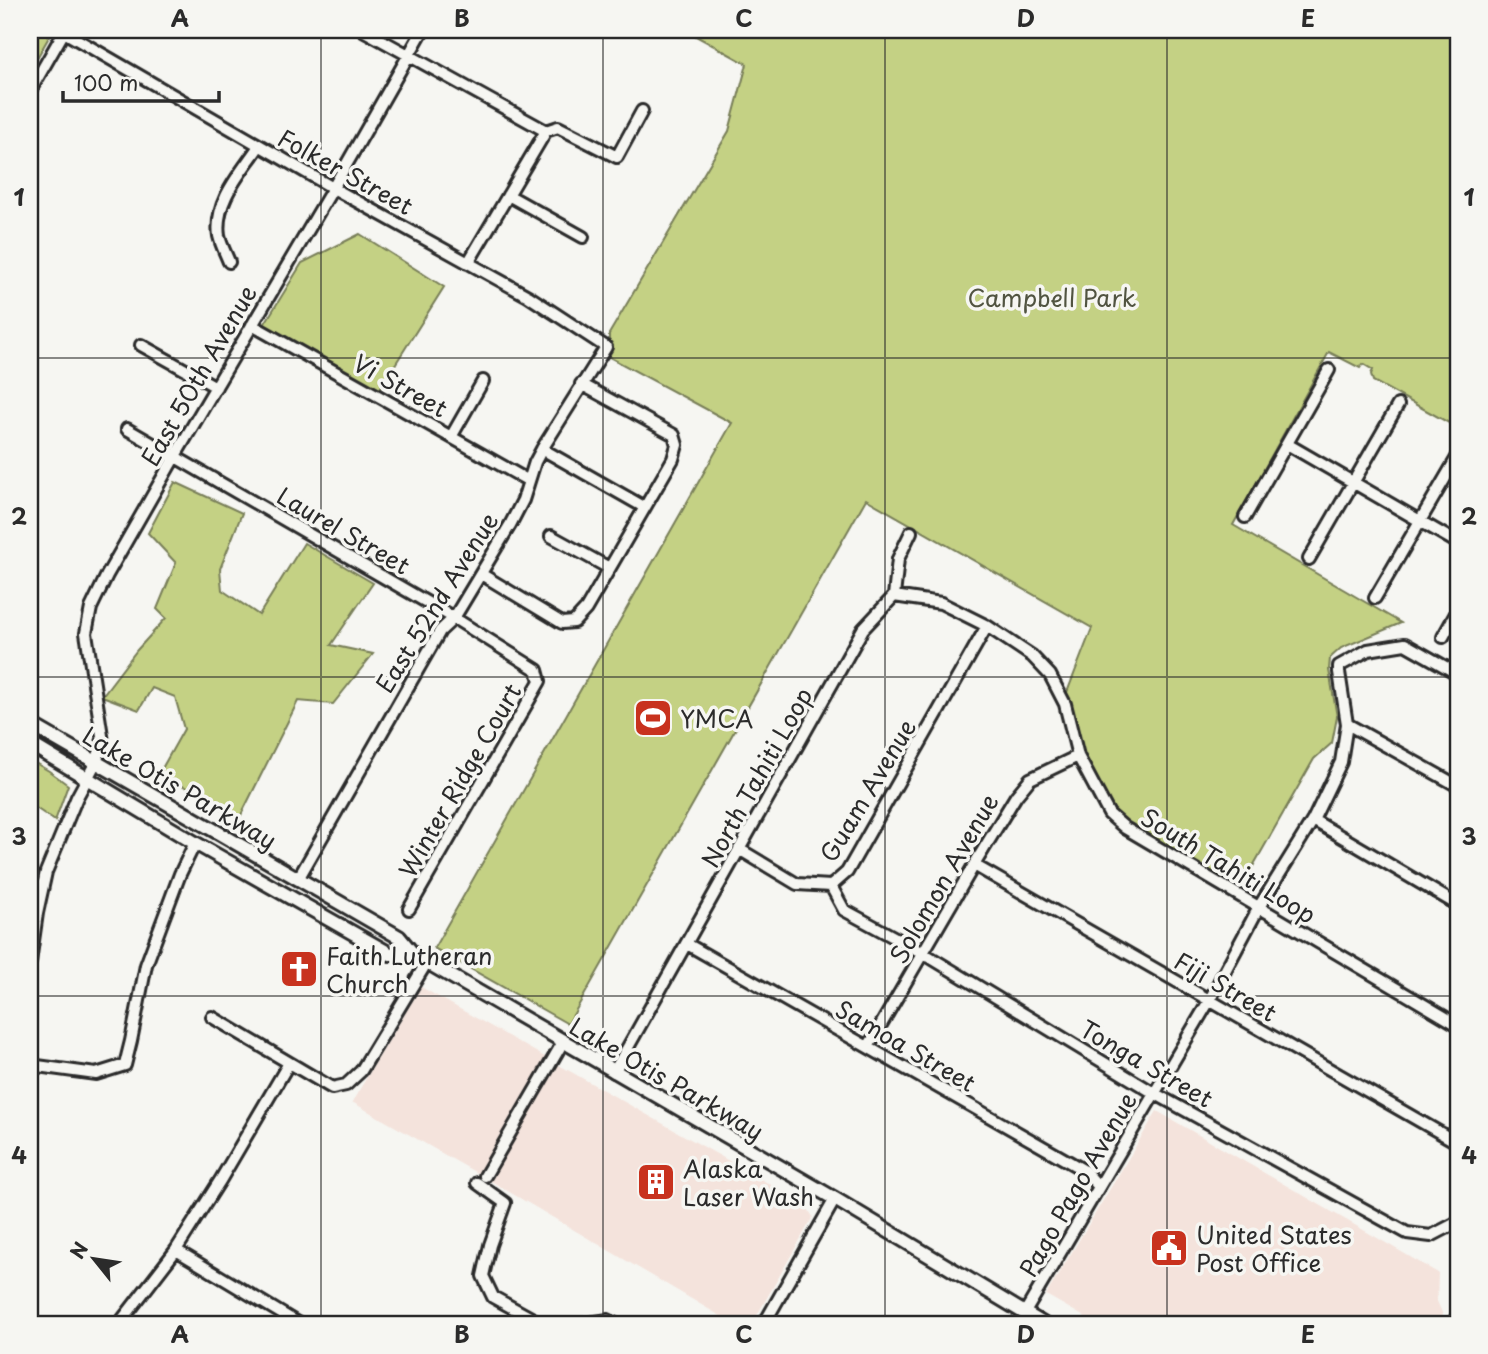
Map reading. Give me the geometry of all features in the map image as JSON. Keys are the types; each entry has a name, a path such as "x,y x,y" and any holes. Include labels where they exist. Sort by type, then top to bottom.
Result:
{"main road":[{"name":"Lake Otis Parkway","path":"30,724 399,937 413,954 835,1199 1043,1324"},
{"name":"Lake Otis Parkway","path":"30,744 195,843 390,954 413,954"},
{"path":"1454,1324 1458,1317"}],"street":[{"path":"363,30 546,131"},
{"name":"East 50th Avenue","path":"30,962 46,872 103,741 86,633 91,608 174,456 423,30"},
{"path":"30,91 64,31"},
{"name":"Folker Street","path":"64,31 259,146 528,296 606,347"},
{"path":"468,263 546,131 558,127 617,156 642,111"},
{"path":"229,262 219,238 219,212 225,197 259,146"},
{"path":"508,195 583,237"},
{"name":"Vi Street","path":"252,325 529,481"},
{"path":"141,345 216,387"},
{"name":"East 52nd Avenue","path":"298,879 440,631 454,618 481,574 523,500 542,449 606,347"},
{"path":"1245,517 1329,370"},
{"path":"451,437 483,381"},
{"path":"481,574 562,622 574,622 586,609 673,459 677,445 674,435 581,384"},
{"path":"1309,559 1398,405"},
{"name":"Laurel Street","path":"127,429 454,618 537,670"},
{"path":"1287,444 1458,543"},
{"path":"542,449 644,507"},
{"path":"1375,598 1458,456"},
{"path":"911,533 898,559 894,596 941,603 987,626"},
{"path":"551,536 609,568"},
{"name":"North Tahiti Loop","path":"614,1072 863,629 894,596"},
{"path":"1443,637 1458,610"},
{"name":"South Tahiti Loop","path":"987,626 1032,656 1050,675 1065,704 1078,756 1109,814 1125,828 1458,1025"},
{"name":"Guam Avenue","path":"739,849 797,884 831,886 848,872 987,626"},
{"path":"1458,674 1405,644 1368,650 1339,666 1348,724 1458,786"},
{"name":"Winter Ridge Court","path":"409,909 540,681 537,670"},
{"name":"Pago Pago Avenue","path":"1024,1314 1209,1001 1259,907 1313,820 1341,762 1348,724"},
{"name":"Solomon Avenue","path":"868,1047 1016,796 1030,779 1078,756"},
{"path":"1313,820 1458,905"},
{"path":"30,1065 96,1074 125,1065 146,965 180,874 195,843"},
{"name":"Fiji Street","path":"974,865 1458,1143"},
{"name":"Tonga Street","path":"831,886 844,910 923,953 1154,1093 1407,1233 1431,1236 1458,1222"},
{"name":"Samoa Street","path":"687,944 1085,1171 1100,1187"},
{"path":"212,1017 332,1088 346,1085 362,1070 427,962"},
{"path":"542,1324 493,1297 483,1276 490,1245 505,1203 481,1180 563,1042"},
{"path":"119,1324 177,1250 289,1063"},
{"path":"764,1324 835,1199"},
{"path":"177,1250 299,1324"},
{"path":"583,1324 608,1320 615,1324"}],"shaded area":[{"path":"421,987 805,1204 813,1217 752,1324 734,1324 352,1102"},
{"path":"1157,1111 1438,1273 1437,1301 1443,1315 1437,1324 1097,1324 1046,1295"}],"green space":[{"path":"30,30 53,30 30,70"},
{"name":"Campbell Park","path":"685,30 1458,30 1458,428 1373,381 1373,370 1363,364 1360,368 1329,352 1233,525 1401,623 1341,648 1330,658 1329,670 1337,717 1332,743 1314,759 1240,889 1119,817 1081,759 1066,695 1092,628 866,499 568,1024 434,948 732,423 609,357 609,334 729,131 747,64"},
{"path":"360,234 444,287 379,390 262,328 302,263"},
{"path":"175,482 242,513 220,569 222,590 259,615 304,543 373,583 331,645 373,654 333,704 298,701 239,819 160,772 184,729 175,697 152,688 139,710 102,696 137,650 166,618 157,609 176,563 148,533"},
{"path":"30,760 68,785 55,821 30,804"}],"place":[{"name":"YMCA","path":"653,718"},
{"name":"Faith Lutheran Church","path":"299,969"},
{"name":"Alaska Laser Wash","path":"656,1182"},
{"name":"United States Post Office","path":"1169,1248"}]}
